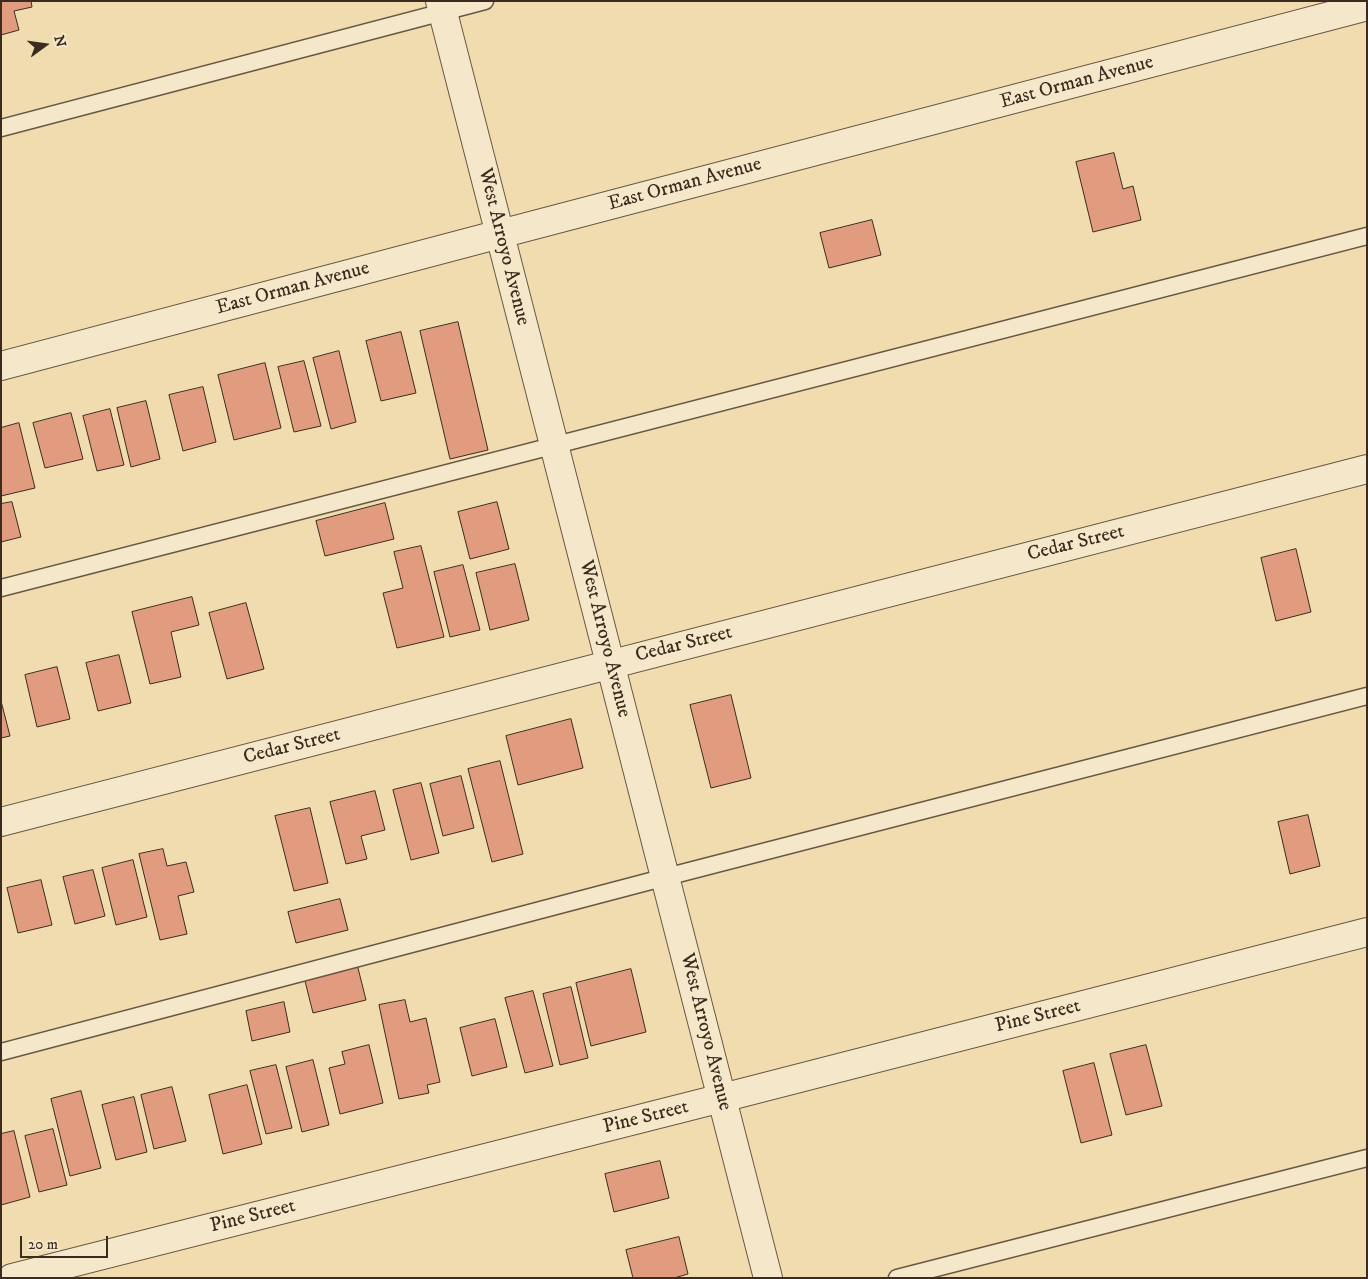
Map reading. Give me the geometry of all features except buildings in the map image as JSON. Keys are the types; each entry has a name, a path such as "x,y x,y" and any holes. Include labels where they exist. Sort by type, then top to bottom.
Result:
{"street":[{"name":"West Arroyo Avenue","path":"442,7 768,1278"},
{"name":"East Orman Avenue","path":"1,366 500,234 1366,10"},
{"name":"Cedar Street","path":"1,822 1367,469"},
{"name":"Pine Street","path":"12,1278 1367,932"}],"lane":[{"path":"1,128 442,7 485,1"},
{"path":"1,588 1367,236"},
{"path":"1,1052 1367,696"},
{"path":"897,1278 1367,1158"}]}
